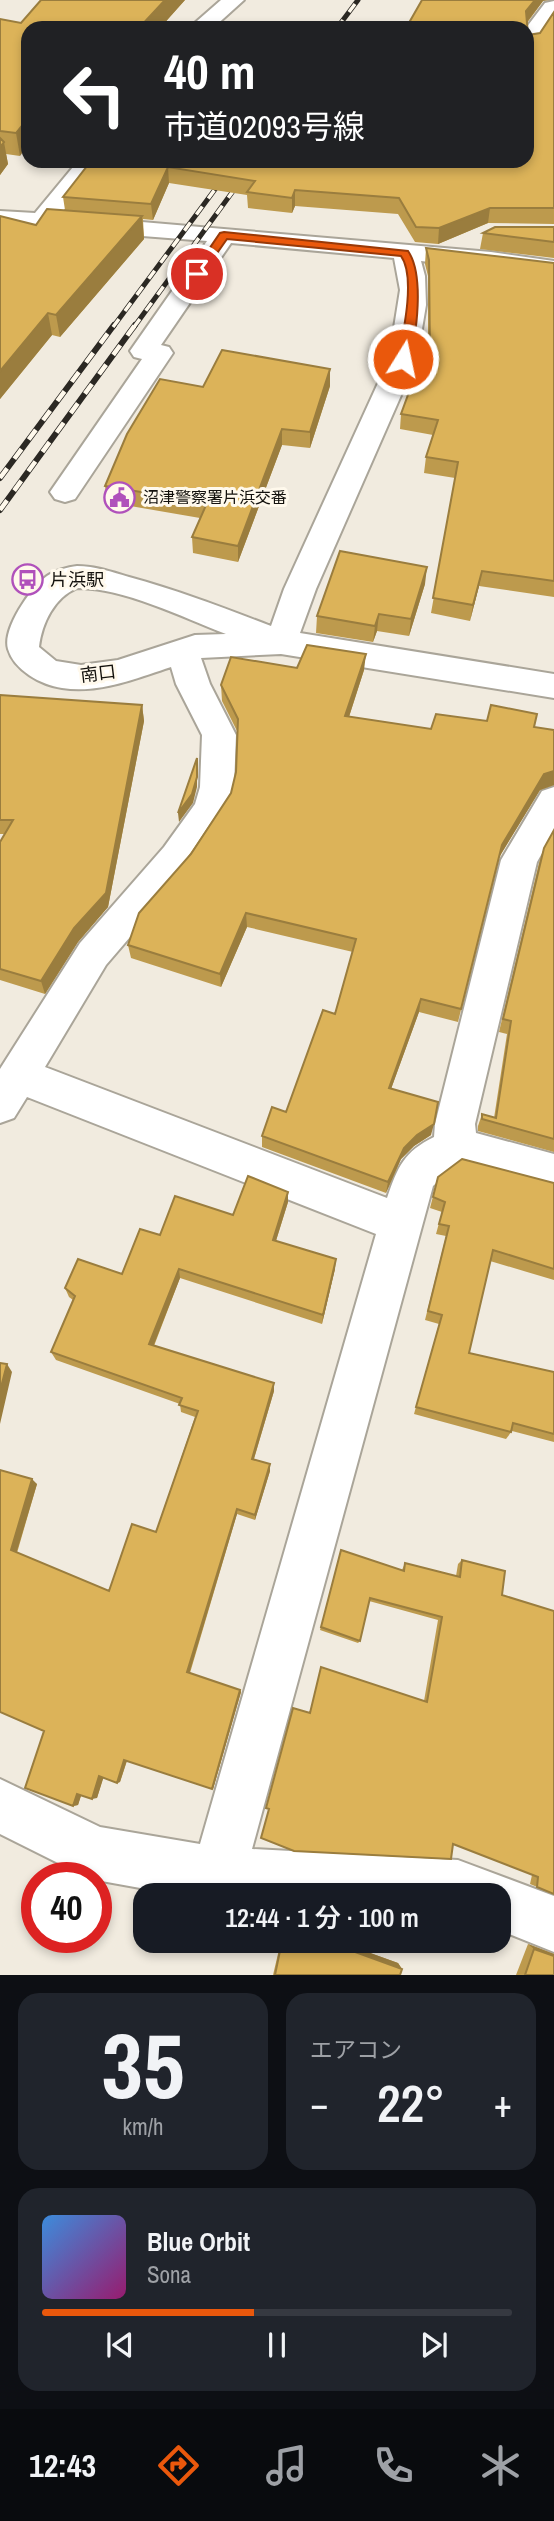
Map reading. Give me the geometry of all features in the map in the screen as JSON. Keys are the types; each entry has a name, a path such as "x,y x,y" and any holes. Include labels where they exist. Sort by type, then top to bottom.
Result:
{"street":[{"path":"208,21 234,0"},
{"path":"530,2 553,7 534,33"},
{"path":"42,221 84,168"},
{"path":"0,218 224,235 554,269"},
{"path":"444,256 456,247 488,233"},
{"path":"65,492 159,353 144,351 224,235"},
{"path":"404,253 410,262 413,276 410,326 403,359 300,589 281,642 554,686"},
{"name":"南口","path":"73,577 107,580 156,595 281,642 195,647 119,672 81,677 61,676 14,660 23,647 26,627 36,608 57,584 73,577"},
{"path":"183,651 193,684 219,736 217,787 211,808 160,878 93,954 10,1091 400,1223"},
{"path":"455,1147 455,1125 519,860 554,801"},
{"path":"218,1875 368,1346 400,1223 416,1175 432,1159 455,1147 554,1172"},
{"path":"0,1806 95,1853 218,1875 378,1883"},
{"path":"511,1908 554,1924"}],"building":[{"path":"41,0 165,0 146,21 23,21"},
{"path":"422,0 535,0 526,11 527,21 410,21"},
{"path":"554,12 554,208 490,208 439,228 416,227 399,198 295,190 292,198 247,192 255,181 174,168 534,168 534,34 540,33"},
{"path":"0,19 21,23 21,127 16,133 0,131"},
{"path":"86,168 168,168 151,204 63,197"},
{"path":"47,209 142,216 56,315 48,313 0,371 0,216 36,225"},
{"path":"495,227 554,227 554,242 483,233"},
{"path":"426,248 554,263 554,581 482,571 473,605 433,598 458,462 426,457 438,420 401,414 423,354 430,356 429,260"},
{"path":"222,350 330,369 310,432 282,429 238,546 192,537 207,503 105,486 127,434 160,379 203,387"},
{"path":"340,551 427,567 411,619 379,614 375,626 317,616"},
{"path":"307,645 366,654 345,716 431,729 436,714 487,721 491,705 537,714 534,727 554,730 554,771 544,774 502,845 461,1009 421,999 389,1088 438,1102 434,1124 404,1148 388,1182 262,1136 272,1107 286,1112 323,1010 335,1014 356,939 246,913 220,974 128,945 139,913 191,854 231,793 236,772 238,719 221,685 231,657 297,668"},
{"path":"0,695 142,705 106,893 74,928 41,981 0,969 0,842 13,820 0,820"},
{"path":"197,758 197,777 192,794 178,813"},
{"path":"554,830 554,1139 482,1119 482,1114 496,1118 511,1021 503,1019 544,848"},
{"path":"462,1159 554,1183 554,1269 493,1250 469,1353 554,1372 554,1434 513,1423 511,1432 416,1407 442,1315 428,1311 449,1226 439,1224 445,1202 433,1197 438,1177"},
{"path":"248,1176 288,1192 273,1240 336,1259 323,1315 179,1269 149,1344 274,1383 252,1459 270,1464 255,1515 237,1509 187,1672 240,1690 212,1789 124,1760 117,1783 99,1776 92,1799 77,1794 73,1806 25,1788 44,1731 0,1712 0,1470 32,1479 11,1550 109,1591 132,1524 156,1532 198,1411 179,1405 182,1398 51,1352 75,1296 65,1288 78,1259 122,1274 140,1229 160,1235 175,1196 233,1215"},
{"path":"0,1363 7,1364 0,1391"},
{"path":"341,1550 404,1571 405,1563 460,1577 462,1560 505,1571 502,1595 554,1611 554,1894 537,1887 538,1877 453,1844 451,1859 294,1851 261,1838 269,1809 266,1808 293,1708 310,1713 321,1667 427,1702 442,1617 370,1598 360,1641 321,1627"},
{"path":"534,1949 554,1956 554,1975 525,1975"},
{"path":"280,1953 358,1953 402,1969 400,1975 275,1975"}],"railway":[{"path":"342,21 358,0"},
{"path":"113,327 231,168"},
{"path":"134,327 250,168"},
{"path":"0,478 114,325"},
{"path":"0,510 135,325"}],"place":[{"name":"沼津警察署片浜交番","path":"120,497"},
{"name":"片浜駅","path":"27,579"}],"route":[{"path":"197,274 224,235 404,253 410,262 413,276 410,326 403,359"}]}
